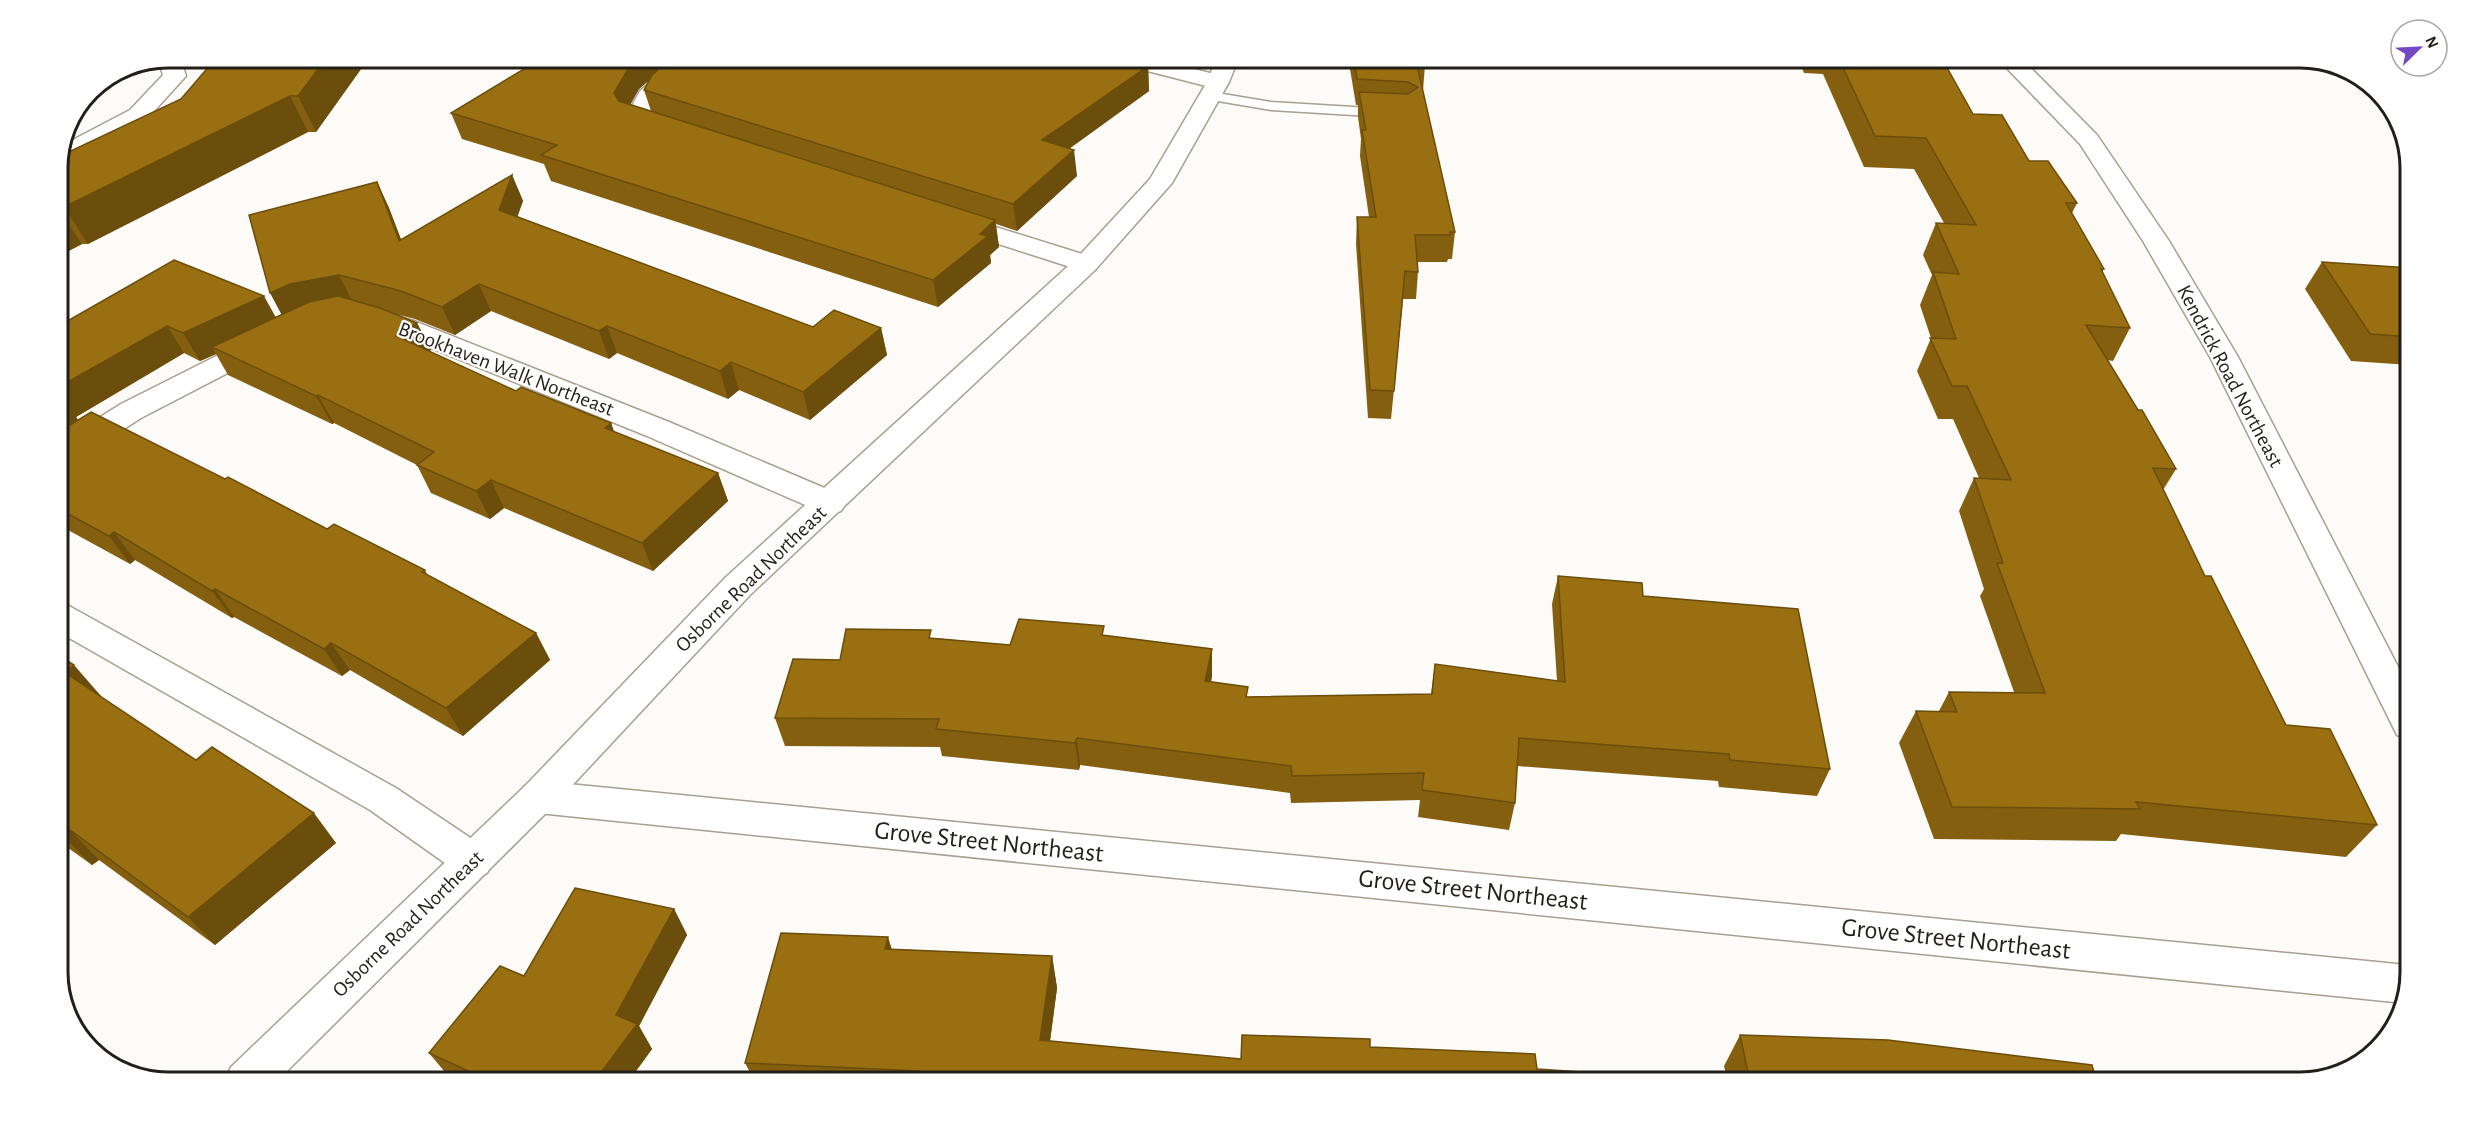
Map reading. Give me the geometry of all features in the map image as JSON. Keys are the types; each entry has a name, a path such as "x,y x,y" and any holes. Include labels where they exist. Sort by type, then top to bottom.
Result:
{"street":[{"path":"70,151 138,115 175,76 172,68"},
{"path":"681,68 648,96 636,120 692,138"},
{"path":"1172,68 1219,78"},
{"name":"Kendrick Road Northeast","path":"2018,68 2089,140 2156,241 2224,357 2400,704"},
{"name":"Osborne Road Northeast","path":"256,1072 538,797 738,586 1086,264 1160,183 1219,78"},
{"path":"935,216 1086,264"},
{"name":"Brookhaven Walk Northeast","path":"352,313 415,332 658,429 830,503"},
{"path":"68,451 131,411 286,334"},
{"path":"68,621 383,799 473,861"},
{"name":"Grove Street Northeast","path":"538,797 2399,983"}],"lane":[{"path":"1219,78 1271,106 1406,114"}],"building":[{"path":"208,68 319,68 298,96 290,96 68,205 69,152 181,99"},
{"path":"526,68 629,68 614,93 619,101 995,220 980,234 988,236 933,280 541,155 557,145 451,113"},
{"path":"660,68 1145,68 1042,140 1074,150 1013,204 644,90 652,75"},
{"path":"1356,68 1418,68 1455,232 1450,232 1450,235 1415,235 1418,272 1405,271 1394,391 1370,390 1357,217 1376,217 1362,130 1366,130 1359,92 1408,94 1418,87 1408,82 1357,79"},
{"path":"1843,68 1947,68 1973,114 2002,115 2029,161 2048,161 2077,203 2066,203 2104,269 2101,269 2130,328 2086,325 2138,410 2142,410 2176,469 2153,468 2205,576 2211,576 2286,725 2330,729 2377,825 2136,802 2140,809 1952,807 1916,711 1957,712 1949,692 2045,693 1997,563 2003,563 1974,478 2011,480 1967,386 1952,386 1930,338 1956,339 1933,272 1959,274 1936,223 1976,225 1926,138 1875,136"},
{"path":"512,175 499,210 813,327 834,310 881,328 803,392 731,362 720,371 607,326 599,331 479,284 442,307 401,291 339,275 290,284 270,293 249,215 377,182 399,241"},
{"path":"174,260 264,296 183,333 167,326 68,382 68,321"},
{"path":"2322,262 2399,267 2399,336 2370,334"},
{"path":"338,296 380,308 417,323 396,336 516,391 521,387 611,423 605,428 718,473 642,543 491,480 476,491 417,465 434,452 318,395 212,347 309,302"},
{"path":"91,412 225,479 228,477 327,529 334,524 425,570 422,572 536,633 446,708 331,643 324,649 215,589 212,591 114,532 109,536 68,514 68,426"},
{"path":"1558,576 1642,583 1643,596 1798,609 1830,769 1730,760 1729,754 1519,738 1515,803 1422,790 1424,773 1292,776 1291,766 1077,738 1075,743 936,729 939,719 775,718 793,659 840,660 846,629 931,630 929,638 1010,645 1019,619 1104,626 1102,635 1212,649 1205,681 1248,687 1246,697 1432,694 1435,664 1565,682"},
{"path":"68,661 74,665 68,669"},
{"path":"68,675 196,760 212,747 314,813 188,917 70,830 68,832"},
{"path":"575,888 674,909 616,1015 637,1024 601,1072 470,1072 429,1053 500,966 524,976"},
{"path":"781,933 888,937 885,949 1052,956 1040,1040 1241,1059 1242,1035 1370,1039 1370,1047 1535,1054 1537,1069 1582,1072 919,1072 745,1063"},
{"path":"1740,1035 1888,1040 2092,1065 2094,1072 1748,1072"}]}
